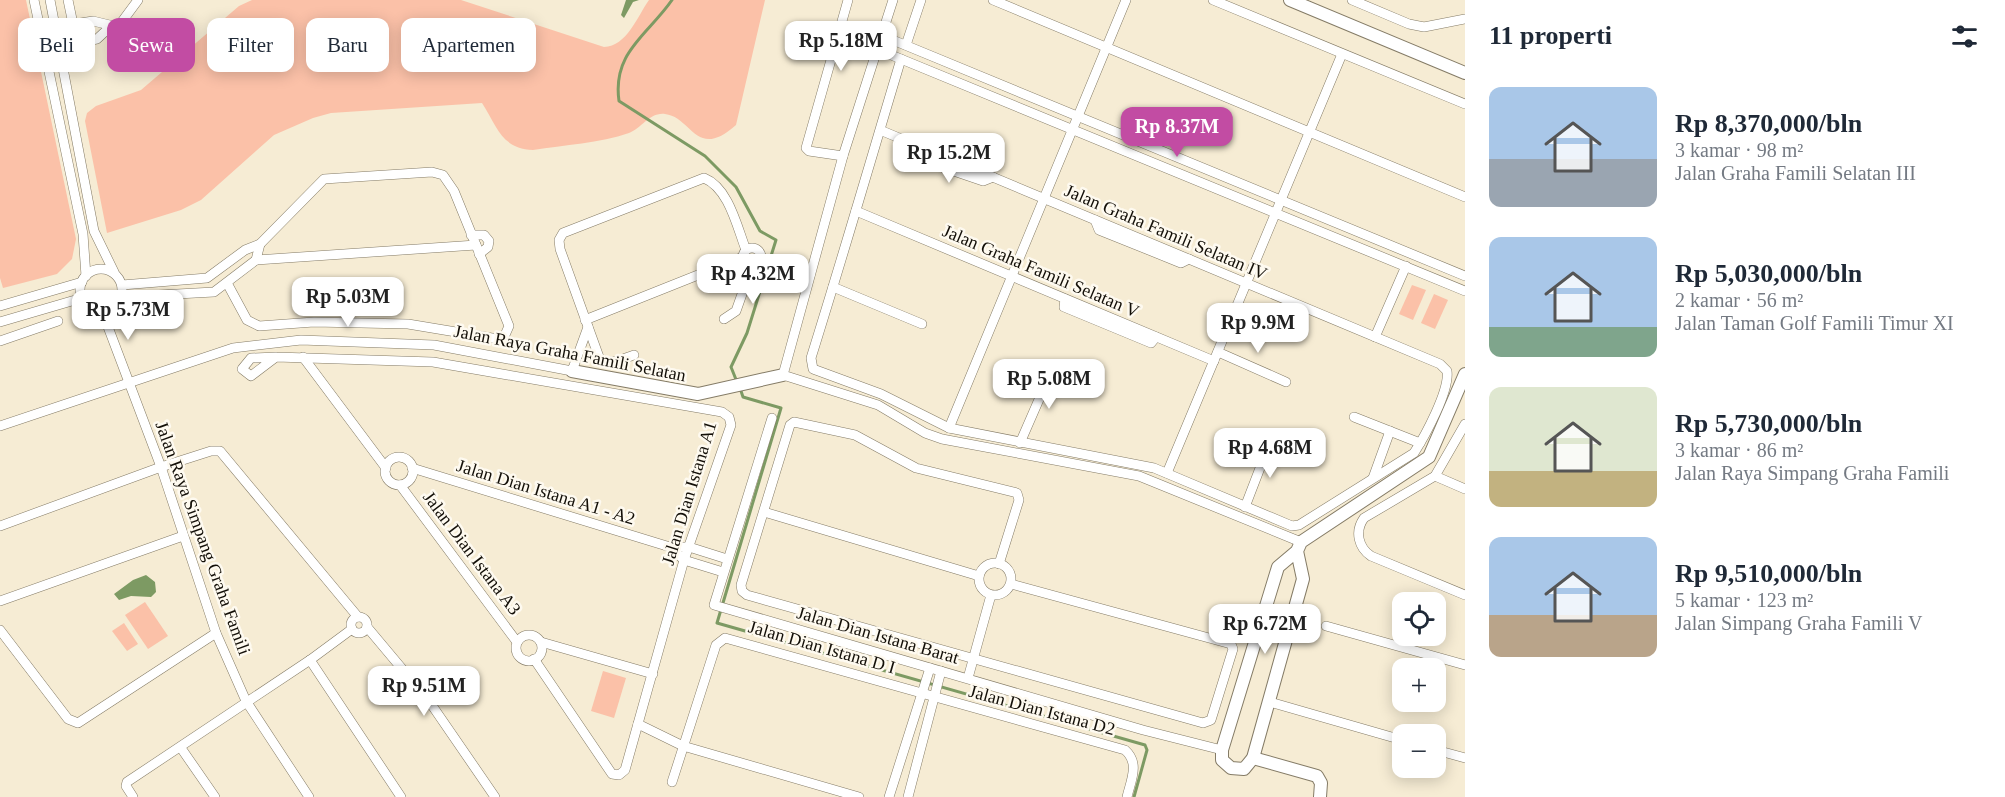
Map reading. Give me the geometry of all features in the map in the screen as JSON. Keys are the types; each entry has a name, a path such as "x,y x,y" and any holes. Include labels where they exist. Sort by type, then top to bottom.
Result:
{"street":[{"path":"34,0 83,234 82,298 90,308 102,311 114,307 122,297 122,285 94,231 65,72"},
{"path":"50,0 54,18"},
{"path":"68,0 72,18"},
{"path":"126,18 138,0"},
{"path":"843,156 809,151 806,148 848,0"},
{"path":"893,0 879,50 843,156 783,375 878,405 925,433 942,439 1147,478 1299,546"},
{"path":"906,45 921,0"},
{"path":"993,0 1465,197"},
{"path":"949,428 1126,0"},
{"path":"1213,0 1465,104"},
{"path":"1290,0 1465,73"},
{"path":"1352,0 1409,24 1424,27 1465,19"},
{"path":"95,39 107,30"},
{"path":"883,36 1465,276"},
{"path":"879,50 1465,291"},
{"path":"1167,473 1342,54"},
{"path":"901,59 811,358 813,369 881,394 949,428 1154,468 1296,526 1414,453 1420,443 1354,417"},
{"name":"Jalan Graha Famili Selatan IV","path":"880,129 1440,364 1447,371 1447,384 1420,443"},
{"path":"122,285 201,280 244,250 260,244 321,181 437,172 443,175 454,191 509,326 505,335 498,339 398,324 314,322 259,326 247,320 227,283"},
{"path":"634,355 610,363 603,362 599,357 560,249 559,240 570,229 704,178 717,187 724,197 745,254 744,262 752,266"},
{"name":"Jalan Graha Famili Selatan V","path":"856,211 1214,362"},
{"path":"122,297 209,293 227,283 256,260 477,250 488,247 489,241 484,236 471,235"},
{"path":"256,260 260,244"},
{"path":"572,371 587,323 754,248 761,254 762,259"},
{"path":"244,250 256,260"},
{"path":"762,259 810,276"},
{"path":"724,319 736,311 752,266 762,259"},
{"path":"1375,337 1406,266"},
{"path":"0,306 84,279 96,269 114,273"},
{"path":"833,287 921,324"},
{"path":"0,322 82,298"},
{"name":"Jalan Raya Simpang Graha Famili","path":"102,311 161,467 216,633 246,701 309,797"},
{"path":"0,341 58,321"},
{"name":"Jalan Raya Graha Famili Selatan","path":"0,426 233,348 302,340 434,345 688,394 727,390 783,375"},
{"path":"1218,352 1286,382"},
{"name":"Jalan Dian Istana A1","path":"276,357 434,362 722,412 729,417 731,425 684,560 625,770 619,775 612,774 534,659"},
{"path":"303,357 386,468 390,482 400,485 412,477 410,462 399,458 389,462 386,468"},
{"path":"1020,443 1054,365 1076,372"},
{"path":"1299,546 1303,579 1270,702 1253,758 1248,767 1236,770 1223,762 1222,750 1274,573 1299,546 1429,457 1464,381"},
{"name":"Jalan Dian Istana Barat","path":"772,418 714,605 941,674 968,678 1143,730 1222,750"},
{"path":"999,564 1019,500 1017,493 916,468 855,435 814,424 794,422 790,425 741,585 742,591 747,595 1203,723 1211,720 1233,649 1231,644 1011,584"},
{"path":"1465,424 1435,476 1364,518 1360,525 1359,541 1364,551 1371,556 1465,595"},
{"path":"1373,478 1390,431"},
{"path":"1245,507 1270,442"},
{"path":"0,526 161,467 211,451 222,453 358,617 366,620 367,627 429,701 495,797"},
{"name":"Jalan Dian Istana A1 - A2","path":"412,468 670,547 688,547 727,559"},
{"path":"1435,476 1465,489"},
{"name":"Jalan Dian Istana A3","path":"400,485 517,642"},
{"path":"764,512 979,576"},
{"path":"0,601 183,536"},
{"name":"Jalan Dian Istana A1 - A2","path":"670,547 684,560 723,572"},
{"path":"999,564 1009,571 1011,584 1004,593 991,595 981,588 979,576 987,566 999,564"},
{"path":"968,678 991,595"},
{"path":"133,797 126,786 127,782 310,660 352,629 353,619 358,617"},
{"path":"1326,626 1465,665"},
{"path":"352,629 360,633 367,627"},
{"path":"0,630 68,719 78,723 216,633"},
{"path":"541,642 541,652 534,659 524,659 519,656 517,642 529,635 541,642 653,674"},
{"name":"Jalan Dian Istana D I","path":"672,782 716,645 725,638 935,695"},
{"path":"310,660 401,797"},
{"path":"890,797 930,670"},
{"path":"908,797 941,674"},
{"name":"Jalan Dian Istana D2","path":"935,695 1125,750 1132,755 1135,767 1127,797"},
{"path":"1270,702 1392,737"},
{"path":"638,724 683,746 859,797"},
{"path":"181,747 215,797"},
{"path":"1446,753 1465,758"},
{"path":"1253,758 1317,776 1321,783 1320,797"}],"shaded area":[{"path":"0,0 26,0 30,18 18,18 18,72 41,72 76,239 72,259 57,274 3,288 0,278"},
{"path":"252,0 461,0 516,18 401,18 401,72 536,72 536,25 604,47 619,42 625,36 649,0 765,0 736,125 723,135 712,139 696,134 674,117 660,114 650,118 629,133 533,150 507,141 482,103 331,113 313,118 274,135 201,200 181,210 107,233 85,121 87,113 96,106 141,90 162,72 195,72 195,44 207,33 207,72 294,72 294,18 225,18 239,6"},
{"path":"626,0 639,0 633,2 624,18 621,15"},
{"path":"1412,285 1426,290 1413,320 1399,314"},
{"path":"1434,294 1448,300 1435,329 1421,323"},
{"path":"146,575 155,582 156,592 151,597 131,596 119,600 114,594 133,580"},
{"path":"145,602 168,636 148,649 125,615"},
{"path":"124,623 138,644 127,651 112,631"},
{"path":"603,671 626,678 614,718 591,711"}],"waterway":[{"path":"672,0 626,57 618,84 619,101 705,156 736,187 760,231 776,240 747,333 731,367 737,382"},
{"path":"740,388 743,397 781,408 717,623 1145,745 1147,750 1134,797"}]}
